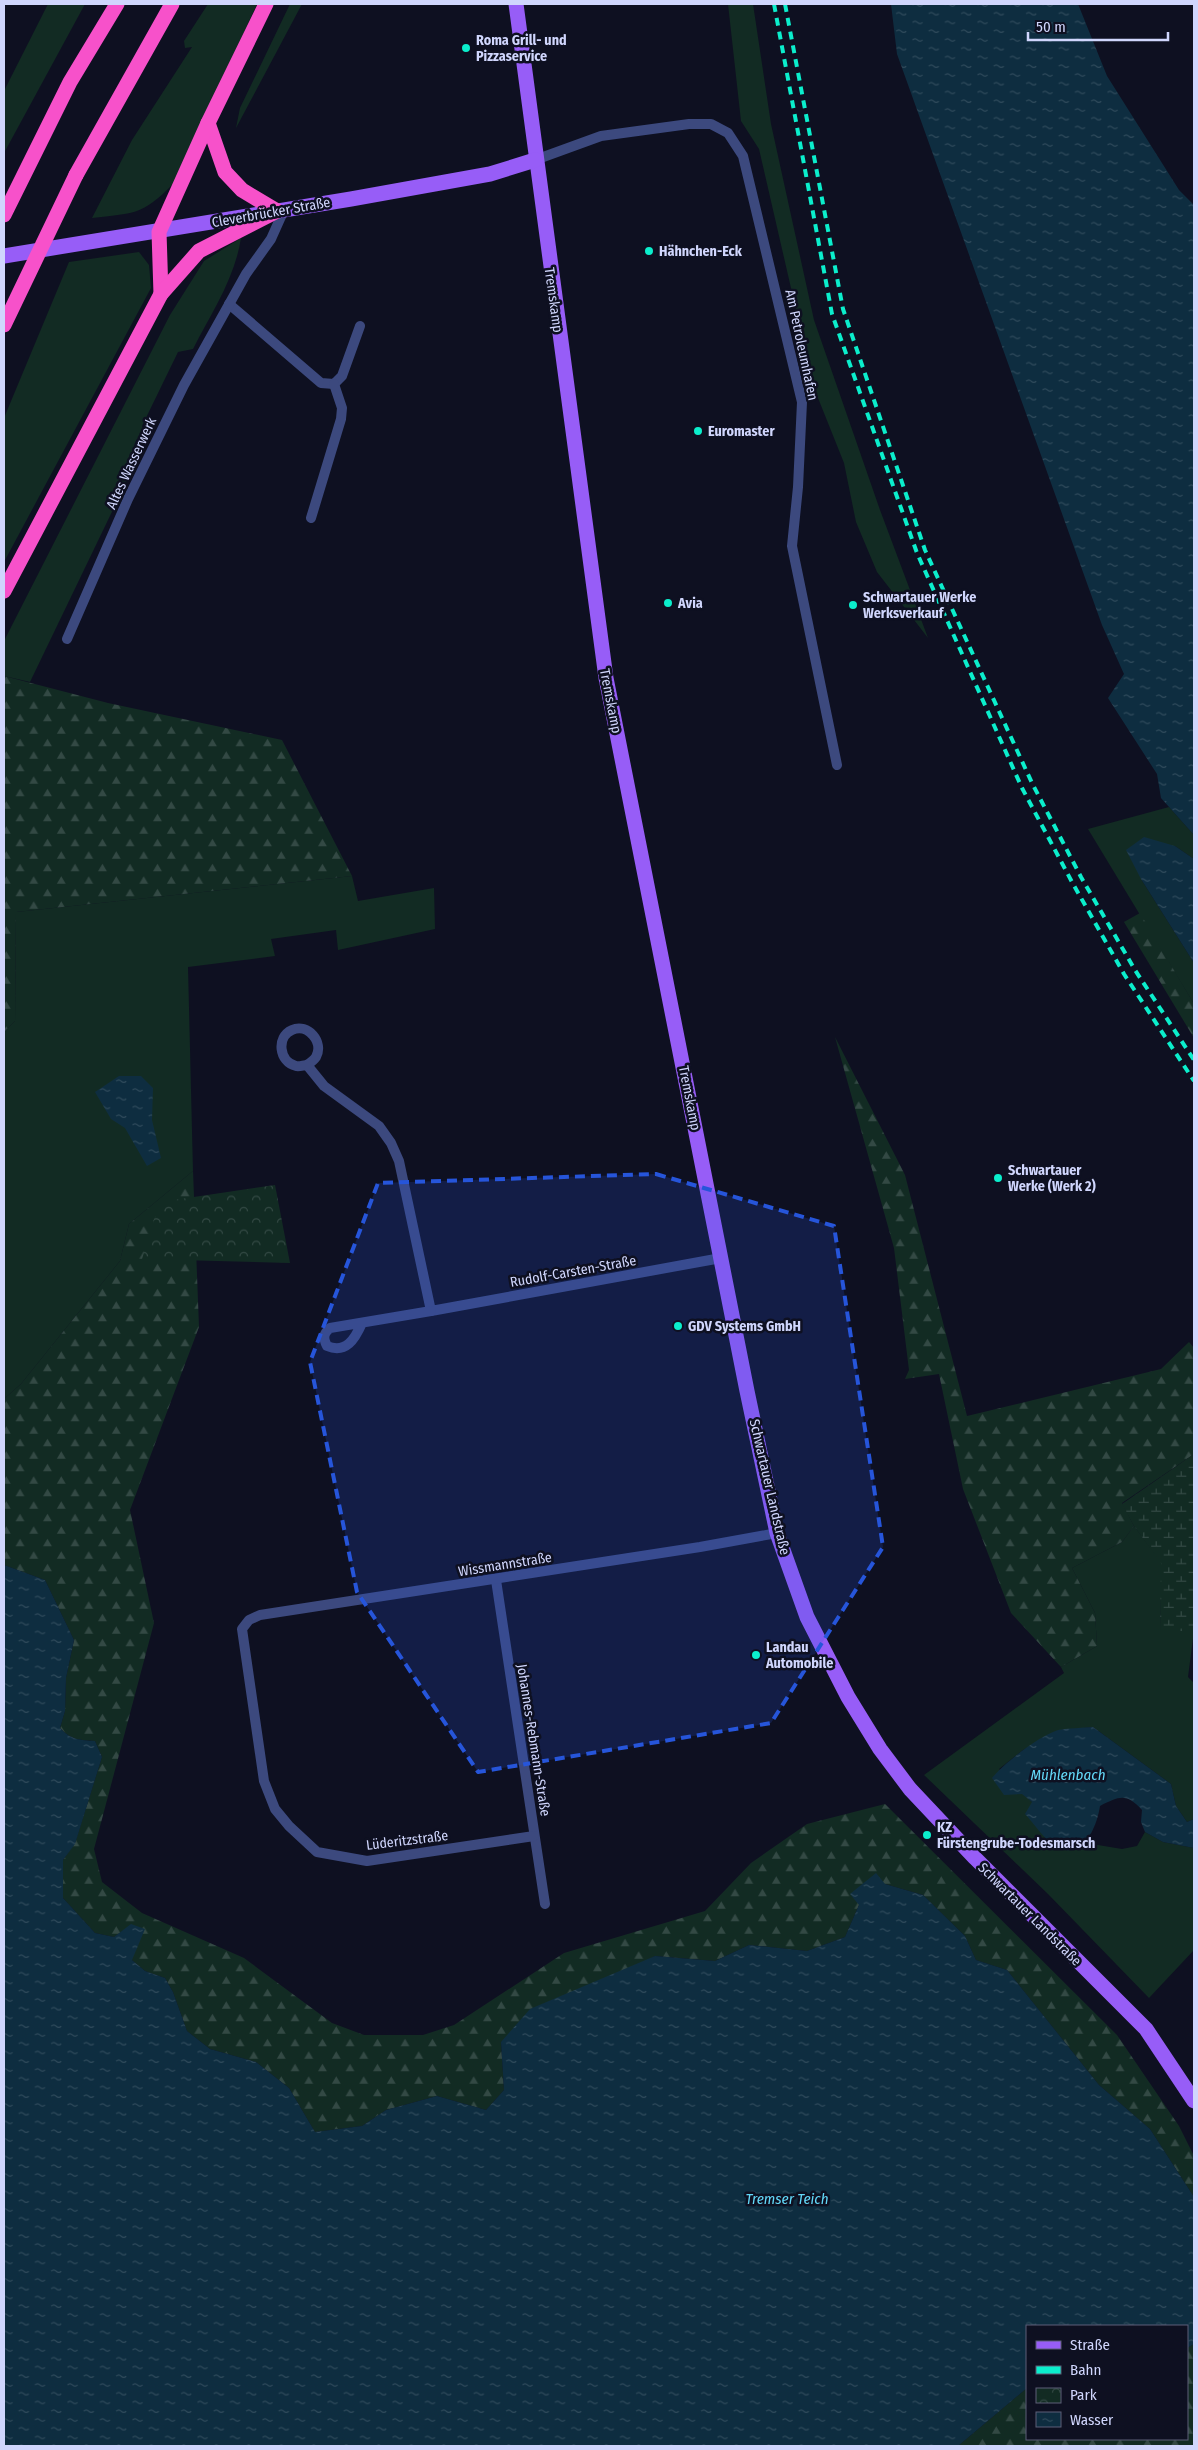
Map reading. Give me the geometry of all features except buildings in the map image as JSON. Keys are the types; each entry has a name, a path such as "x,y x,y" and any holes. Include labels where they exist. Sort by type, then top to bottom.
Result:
{"highway":[{"path":"4,215 26,167 70,82 117,4"},
{"path":"4,325 76,175 172,4"},
{"path":"161,294 159,232 208,123 266,4"},
{"path":"208,123 224,172 242,190 280,210"},
{"path":"4,591 161,294 199,251 280,210"}],"main road":[{"name":"Tremskamp","path":"516,4 606,678 747,1391"},
{"name":"Cleverbrücker Straße","path":"4,256 159,232 490,174 536,160"},
{"name":"Schwartauer Landstraße","path":"747,1391 778,1533 807,1617 848,1697 880,1749 910,1789 974,1858 1146,2029 1194,2101"}],"street":[{"name":"Am Petroleumhafen","path":"536,160 601,136 689,124 711,124 728,133 743,156 802,402 798,487 792,546 837,765"},
{"name":"Altes Wasserwerk","path":"67,639 137,482 184,384 246,274 271,238 280,210"},
{"path":"229,304 321,383 334,384 342,376 360,326"},
{"path":"312,518 341,419 342,408 334,384"},
{"path":"307,1065 324,1086 379,1126 391,1142 399,1161 431,1311"},
{"name":"Rudolf-Carsten-Straße","path":"362,1323 721,1258"},
{"name":"Wissmannstraße","path":"242,1629 249,1620 260,1615 496,1580 778,1533"},
{"name":"Johannes-Rebmann-Straße","path":"496,1580 545,1904"},
{"name":"Lüderitzstraße","path":"242,1629 264,1780 275,1809 289,1826 317,1852 367,1861 534,1836"}],"highlighted area":[{"path":"656,1174 834,1226 883,1547 771,1723 478,1772 357,1592 310,1362 378,1183"}],"green space":[{"path":"48,4 85,4 4,153 4,91"},
{"path":"208,4 257,4 173,184 145,208 118,215 92,218 132,140 192,47 185,48 184,41"},
{"path":"290,4 302,4 236,128 240,108"},
{"path":"728,4 753,4 771,124 814,320 880,510 928,638 877,572 856,522 844,463 814,388 759,149 741,121"},
{"path":"241,238 234,267 215,309 193,349 178,352 142,426 147,439 30,682 4,676 4,641 170,315 204,261"},
{"path":"139,252 149,265 151,288 4,562 4,418 69,262"},
{"path":"4,676 108,703 282,740 352,876 16,912 15,1021 4,1032"},
{"path":"1169,807 1194,835 1194,859 1175,846 1141,879 1194,963 1194,1004 1088,829"},
{"path":"352,876 358,901 434,888 435,929 338,950 336,930 271,939 275,956 188,967 193,1171 129,1224 120,1261 21,1384 4,1399 4,1032 15,1021 16,912"},
{"path":"1140,913 1194,1004 1194,1038 1124,922"},
{"path":"835,1037 905,1175 967,1416 1161,1369 1189,1342 1194,1348 1194,1454 1122,1503 1134,1526 1122,1542 1072,1568 1095,1613 1097,1646 1061,1667 1011,1613 963,1489 939,1374 905,1379 909,1370 894,1248"},
{"path":"193,1171 199,1327 130,1510 154,1623 94,1849 102,1882 142,1913 244,1958 332,2023 364,2035 423,2035 454,2025 564,1953 705,1911 751,1863 807,1824 885,1804 1117,2035 1179,2126 1194,2156 1194,2197 1150,2129 1099,2085 1007,1970 976,1960 965,1936 923,1895 885,1884 859,1905 845,1937 807,1951 749,1945 715,1961 655,1956 501,2042 504,2090 486,2110 437,2096 386,2110 362,2126 315,2132 289,2088 256,2062 210,2049 187,2031 173,1992 165,1978 145,1971 132,1960 131,1925 114,1937 95,1933 63,1898 63,1860 75,1843 102,1757 95,1741 80,1740 72,1737 60,1728 65,1711 66,1678 74,1640 45,1580 4,1565 4,1399 21,1384 120,1261 129,1224"},
{"path":"275,1185 290,1263 142,1259 160,1202"},
{"path":"1194,1454 1194,1631 1160,1631 1161,1563 1134,1526 1122,1504"},
{"path":"1134,1526 1162,1563 1160,1631 1194,1631 1188,1677 1194,1683 1194,1819 1187,1822 1176,1806 1171,1784 1093,1727 1057,1731 1023,1750 999,1769 1032,1802 1071,1850 1086,1843 1122,1849 1137,1846 1145,1832 1163,1842 1194,1848 1194,1950 1149,1998 1048,1894 924,1775 1064,1673 1061,1667 1097,1646 1095,1613 1072,1568 1122,1542"},
{"path":"1194,2344 1194,2446 958,2446 1026,2389 1026,2440 1188,2440 1188,2347"}],"water":[{"path":"891,4 1078,4 1107,76 1179,190 1194,205 1194,835 1161,798 1157,774 1108,698 1124,674 1102,625 897,54"},
{"path":"1144,837 1175,846 1194,859 1194,963 1141,879 1126,850"},
{"path":"119,1076 141,1076 153,1088 152,1120 161,1158 147,1166 125,1128 111,1119 95,1092"},
{"name":"Tremser Teich","path":"4,1565 45,1580 74,1640 66,1678 65,1711 60,1728 72,1737 80,1740 95,1741 102,1757 75,1844 63,1860 63,1898 95,1933 114,1937 131,1924 145,1929 132,1960 145,1971 165,1978 173,1992 187,2031 210,2049 256,2062 289,2088 315,2132 362,2126 386,2110 437,2096 486,2110 504,2090 501,2042 530,2009 655,1956 715,1961 749,1945 807,1951 845,1937 859,1905 850,1894 876,1873 885,1884 923,1895 965,1936 976,1960 1007,1970 1099,2085 1150,2129 1194,2197 1194,2344 1188,2347 1188,2325 1026,2325 1026,2389 958,2446 4,2446"},
{"name":"Mühlenbach","path":"1093,1727 1171,1784 1176,1806 1187,1822 1194,1819 1194,1848 1163,1842 1145,1832 1141,1822 1142,1810 1132,1801 1118,1798 1100,1806 1096,1823 1088,1839 1082,1845 1075,1849 1057,1848 1053,1846 1025,1814 1032,1802 1022,1794 1004,1795 992,1778 1022,1751 1050,1733 1062,1729"}],"railway":[{"path":"774,4 832,314 917,553 1022,788 1124,974 1194,1081"},
{"path":"785,4 843,309 925,550 1032,783 1081,877 1135,970 1194,1060"}],"place":[{"name":"Roma Grill- und Pizzaservice","path":"466,48"},
{"name":"Hähnchen-Eck","path":"649,251"},
{"name":"Euromaster","path":"698,431"},
{"name":"Avia","path":"668,603"},
{"name":"Schwartauer Werke Werksverkauf","path":"853,605"},
{"name":"Schwartauer Werke (Werk 2)","path":"998,1178"},
{"name":"GDV Systems GmbH","path":"678,1326"},
{"name":"Landau Automobile","path":"756,1655"},
{"name":"KZ Fürstengrube-Todesmarsch","path":"927,1835"}]}
